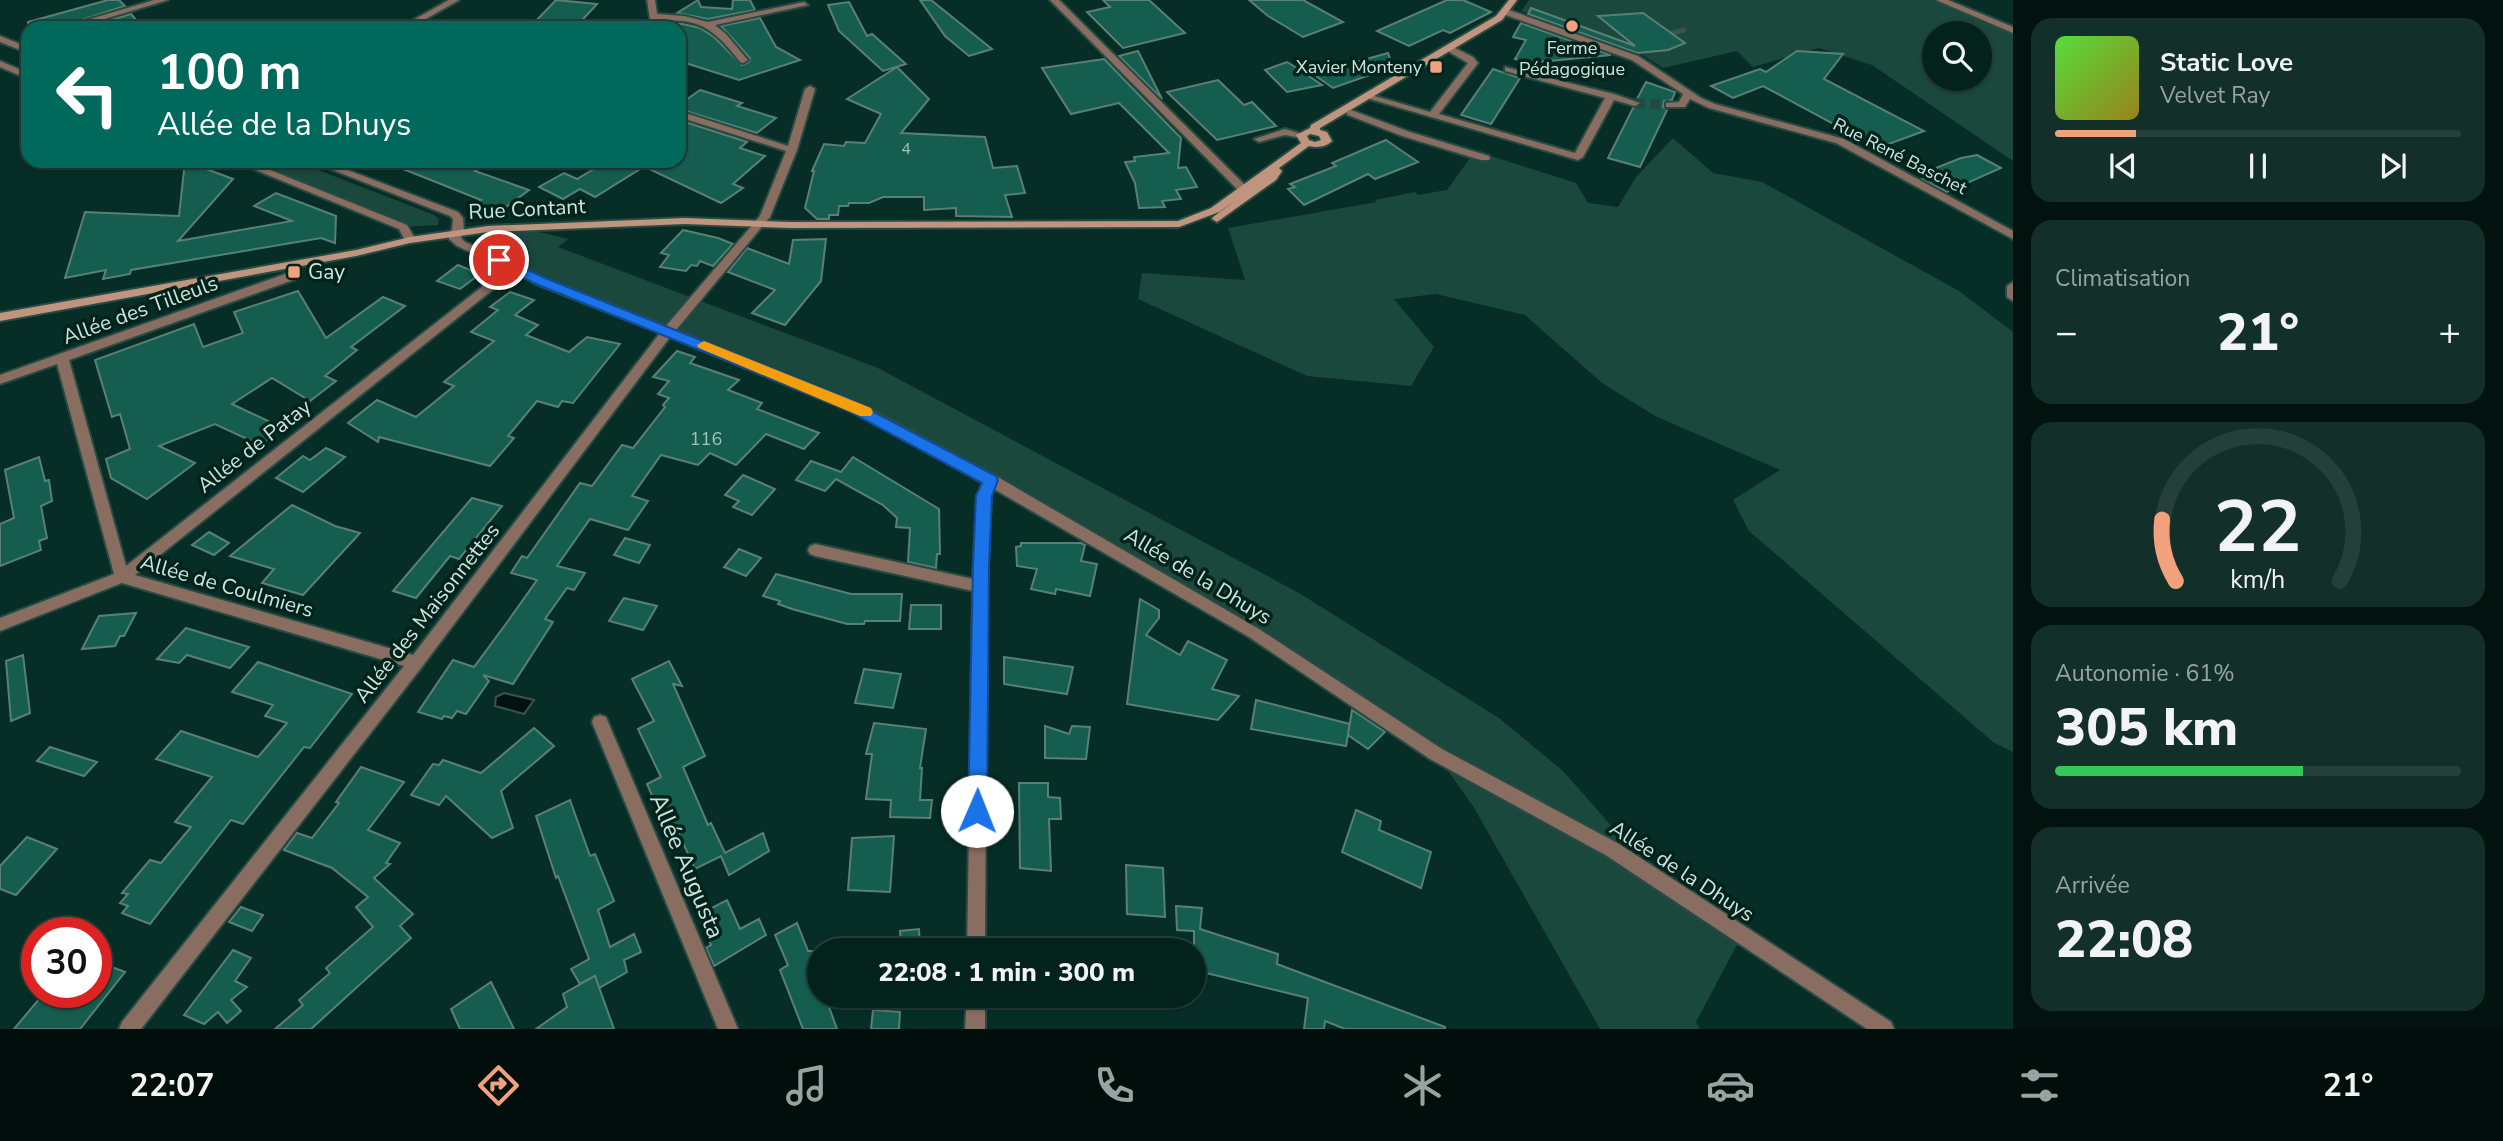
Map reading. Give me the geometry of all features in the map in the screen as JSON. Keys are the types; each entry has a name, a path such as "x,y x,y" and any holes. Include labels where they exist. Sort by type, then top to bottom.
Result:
{"main road":[{"path":"1304,139 1315,131 1315,127 1506,12 1513,0"},
{"path":"1326,135 1368,97"},
{"path":"1315,131 1326,135"},
{"path":"1304,139 1323,144 1327,141 1326,135"},
{"name":"Rue Contant","path":"1064,226 1101,231 1151,232 1177,232 1200,226 1220,218 1272,178 1304,139"},
{"name":"Rue Contant","path":"0,317 456,233 685,221 1064,226 1179,224 1215,210 1242,188 1283,162"}],"street":[{"path":"89,21 164,0"},
{"path":"418,21 455,0"},
{"path":"651,0 653,17 698,20 709,24 724,35 743,60"},
{"path":"1054,0 1242,188"},
{"path":"1940,0 2013,30"},
{"path":"709,24 804,5"},
{"name":"Rue René Baschet","path":"1506,12 1635,58 1712,106 1840,141 2013,236"},
{"path":"0,39 21,48"},
{"path":"11,44 21,40"},
{"path":"1433,115 1473,63 1449,48"},
{"path":"0,64 21,73"},
{"path":"1508,69 1635,103"},
{"name":"Allée des Maisonnettes","path":"129,1029 416,663 669,331 760,224 767,214 792,150 810,89"},
{"path":"1669,105 1682,106 1688,93"},
{"path":"1368,97 1578,156 1611,96"},
{"path":"1351,113 1406,134 1485,158"},
{"path":"686,116 792,150"},
{"path":"1259,139 1285,132 1304,139"},
{"path":"256,168 402,227 410,240"},
{"name":"Allée de la Dhuys","path":"333,168 454,214 458,218 455,239 461,244 541,281 867,413 990,480 1199,599 1446,760 1613,850 1884,1029"},
{"name":"Allée de Patay","path":"0,625 122,577 514,267"},
{"name":"Allée des Tilleuls","path":"0,380 292,276"},
{"path":"2013,286 2013,297"},
{"name":"Allée de Coulmiers","path":"62,358 122,577 416,663"},
{"path":"976,938 980,587 984,496 990,480"},
{"path":"815,551 980,587"},
{"name":"Allée Augusta","path":"600,722 728,1029"},
{"path":"975,1029 976,1008"}],"green space":[{"path":"1529,0 1932,0 1982,21 1922,21 1922,91 1992,91 1992,25 2013,34 2013,161 1872,65 1819,48 1753,67 1737,51 1663,68 1641,54 1521,11"},
{"path":"1673,138 1713,173 1762,182 1959,291 2013,332 2013,752 1993,742 1749,531 1733,500 1780,470 1655,416 1602,383 1525,315 1436,294 1394,299 1434,347 1411,386 1307,376 1138,299 1142,273 1245,280 1228,228 1377,202 1375,200 1415,192 1418,195 1447,190 1475,151 1576,183 1588,203 1618,207 1636,177"},
{"path":"256,168 313,168 439,219 438,225 403,227"},
{"path":"522,228 568,239 558,247 878,368 1299,593 1499,718 1563,771 1623,839 1738,943 1696,1022 1700,1029 1600,1029 1473,806 1436,754 1254,633 868,413 483,254"}],"shaded area":[{"path":"504,693 534,700 524,714 495,706 496,697"}],"building":[{"path":"108,0 119,0 125,6 79,21 32,21"},
{"path":"556,0 597,4 581,21 536,21"},
{"path":"698,0 701,7 732,9 733,0 750,0 755,10 708,19 677,13"},
{"path":"920,0 931,0 992,49 969,56 945,36"},
{"path":"1103,0 1149,0 1185,33 1123,48 1087,12 1110,7"},
{"path":"1249,0 1303,0 1343,22 1303,37 1268,16"},
{"path":"1447,0 1463,0 1491,12 1450,33 1443,30 1409,46 1377,31"},
{"path":"849,2 867,36 872,34 906,64 883,71 839,31 828,5"},
{"path":"1531,8 1635,46 1598,16 1643,13 1685,43 1668,50 1637,53 1528,14"},
{"path":"131,14 137,21 107,21"},
{"path":"760,18 776,47 800,60 739,80 686,63 686,25 700,28 714,37 742,65 749,62 750,58 721,26"},
{"path":"1521,23 1611,55 1539,62 1539,65 1515,59 1526,40 1513,37"},
{"path":"1138,51 1162,99 1119,56"},
{"path":"1797,51 1843,54 1824,79 1924,131 1878,148 1763,86 1733,98 1711,86 1760,69 1766,72"},
{"path":"1388,53 1393,67 1333,88 1313,74"},
{"path":"1104,59 1181,138 1178,168 1186,167 1197,187 1176,190 1181,199 1162,201 1165,207 1139,208 1135,183 1125,162 1135,161 1134,157 1169,153 1119,103 1071,114 1042,68"},
{"path":"1287,62 1322,85 1287,92 1265,70"},
{"path":"897,67 929,99 901,133 985,137 993,168 1017,166 1025,193 1005,195 1012,217 956,216 956,208 924,210 924,197 883,197 869,203 849,203 848,206 839,206 838,215 829,215 829,219 817,219 805,208 812,171 824,144 844,146 846,142 865,143 881,114 847,99"},
{"path":"1493,69 1520,78 1491,124 1461,115"},
{"path":"1218,80 1244,105 1252,102 1276,126 1217,140 1167,92"},
{"path":"1646,82 1675,92 1672,100 1664,101 1663,107 1667,110 1640,167 1608,158 1633,108 1643,104 1637,99"},
{"path":"700,90 742,103 737,106 776,118 757,133 686,111 686,100"},
{"path":"686,122 747,142 740,148 765,156 733,184 743,188 721,203 649,169 686,168"},
{"path":"1386,140 1418,162 1375,179 1368,174 1304,205 1288,189 1295,187 1290,184 1336,166 1332,163"},
{"path":"1977,155 2001,168 1947,192 1922,179 1929,176 1923,173 1961,158"},
{"path":"184,168 204,168 233,179 178,241 292,221 254,206 276,193 336,216 335,243 321,238 131,270 130,274 103,279 106,270 65,278 85,212 179,216"},
{"path":"401,168 480,168 475,171 529,190 498,213 474,204 481,200"},
{"path":"595,168 642,168 595,197 580,189 563,199 539,187 564,173 577,179"},
{"path":"683,230 733,244 713,266 700,261 697,266 691,265 686,271 660,267 669,255 661,253"},
{"path":"826,239 821,281 785,325 752,313 775,290 728,272 747,248 789,264 793,240"},
{"path":"458,265 480,274 460,289 437,281"},
{"path":"298,291 326,338 383,297 405,306 351,347 357,350 325,376 336,381 310,401 272,378 232,404 283,428 260,445 215,424 159,446 195,463 147,499 111,478 106,459 130,449 120,414 112,417 95,360 194,324 203,347 243,333 234,312"},
{"path":"510,292 534,300 515,315 538,325 526,335 569,352 587,337 620,344 573,403 562,401 558,407 537,401 508,436 514,438 490,466 379,437 378,442 348,423 377,400 416,417 454,386 444,382 494,341 471,332 498,310 490,307"},
{"path":"677,351 695,357 690,363 739,380 728,390 762,403 757,409 819,433 804,449 766,434 736,465 710,453 698,465 661,455 632,496 648,501 628,530 590,519 557,566 585,573 574,590 567,588 545,619 553,622 513,684 483,675 489,681 466,714 457,711 452,718 444,716 442,719 418,712 453,660 474,667 508,621 537,580 511,573 522,556 527,558 580,483 592,486 622,445 633,448 665,407 663,405 669,398 658,394 669,381 653,377"},
{"path":"326,448 345,457 303,492 276,478 303,456 310,460"},
{"path":"39,457 45,481 49,480 52,501 41,506 47,538 39,541 41,550 0,566 0,524 14,518 5,470"},
{"path":"853,457 939,509 940,554 937,554 936,568 908,562 910,528 896,527 897,518 883,505 836,479 825,491 796,480 811,461 841,472"},
{"path":"743,475 775,489 752,515 733,507 739,501 725,495"},
{"path":"472,498 502,506 459,559 450,556 416,598 393,591"},
{"path":"292,505 335,526 360,533 303,595 262,583 274,569 230,556"},
{"path":"209,532 229,543 214,555 192,545"},
{"path":"625,538 650,545 639,563 614,555"},
{"path":"1021,543 1085,545 1081,561 1097,564 1090,596 1056,589 1055,594 1031,589 1037,569 1017,566 1016,547 1021,546"},
{"path":"739,549 761,558 746,576 724,567"},
{"path":"776,574 851,594 902,594 900,621 847,624 778,604 780,601 763,596"},
{"path":"624,598 657,606 643,630 609,621"},
{"path":"1140,599 1159,610 1159,618 1146,635 1180,655 1188,641 1227,660 1212,689 1239,696 1218,720 1127,704"},
{"path":"911,605 941,605 941,629 909,629"},
{"path":"136,613 124,636 120,636 115,646 82,649 99,616"},
{"path":"186,628 249,647 230,668 187,655 179,663 157,659"},
{"path":"23,655 30,713 11,721 6,661"},
{"path":"1004,657 1073,667 1067,694 1004,684"},
{"path":"669,661 682,686 673,684 705,756 683,767 708,825 711,823 725,853 763,833 769,851 729,875 721,856 695,869 672,819 664,823 647,784 661,777 638,729 654,721 632,679"},
{"path":"258,662 352,694 310,748 304,747 243,824 231,820 150,924 122,913 128,906 120,903 128,894 122,893 150,860 161,863 191,827 175,822 212,777 156,759 181,731 258,757 287,723 265,716 273,705 232,692"},
{"path":"864,669 901,674 893,708 855,703"},
{"path":"1256,700 1350,724 1346,746 1251,729"},
{"path":"1352,710 1385,732 1368,749 1348,735"},
{"path":"874,723 926,729 920,768 920,800 932,800 930,818 890,817 891,800 866,799 872,754 866,754"},
{"path":"1045,726 1069,734 1072,726 1090,727 1086,759 1045,758"},
{"path":"534,728 554,746 501,791 513,828 492,838 446,796 439,805 411,795 433,764 439,765 443,760 481,773"},
{"path":"50,747 97,762 84,776 37,761"},
{"path":"361,767 404,782 368,830 400,843 386,863 390,864 374,878 413,914 400,926 411,938 311,1029 275,1029 303,1005 299,1000 330,973 326,968 373,927 356,907 368,897 332,868 284,850 297,833 312,838 339,803 336,802"},
{"path":"1019,783 1048,783 1048,797 1060,798 1061,819 1049,819 1051,871 1020,868"},
{"path":"570,800 590,856 595,854 614,901 598,910 610,947 634,934 641,952 624,960 627,972 599,988 595,976 580,984 571,969 589,959 558,876 556,878 536,816"},
{"path":"1356,810 1381,821 1379,830 1431,852 1421,888 1342,852"},
{"path":"894,836 890,892 848,890 852,838"},
{"path":"27,837 57,849 16,895 0,889 0,866"},
{"path":"1126,865 1163,868 1165,917 1127,914"},
{"path":"727,900 740,929 759,919 766,935 714,966 706,948 711,945 698,915"},
{"path":"1176,906 1202,908 1200,929 1278,954 1277,964 1445,1029 1345,1029 1325,1021 1324,1029 1304,1029 1308,998 1206,973 1206,938 1194,938 1194,931 1177,930"},
{"path":"241,907 263,915 252,931 229,922"},
{"path":"797,923 807,948 807,1008 829,1008 837,1029 803,1029 780,970 788,965 775,935"},
{"path":"919,929 919,938 900,938 900,931"},
{"path":"233,950 251,958 235,981 247,987 231,1000 241,1011 227,1023 218,1012 204,1024 184,1015"},
{"path":"112,967 125,972 112,988"},
{"path":"595,976 614,1029 536,1029 567,1007 563,994"},
{"path":"491,982 514,1029 460,1029 451,1009"},
{"path":"32,1008 97,1008 80,1029 14,1029"},
{"path":"873,1010 900,1012 899,1029 871,1029"}],"waterway":[{"path":"1665,35 1684,30"}],"tunnel":[{"path":"1635,103 1669,105"}],"slow traffic":[{"path":"704,345 865,412"}],"place":[{"name":"Ferme Pédagogique","path":"1572,26"},
{"name":"Xavier Monteny","path":"1436,67"},
{"name":"Gay","path":"294,272"}],"route":[{"path":"499,260 541,281 846,403 990,480 984,496 981,565 977,811"}]}
